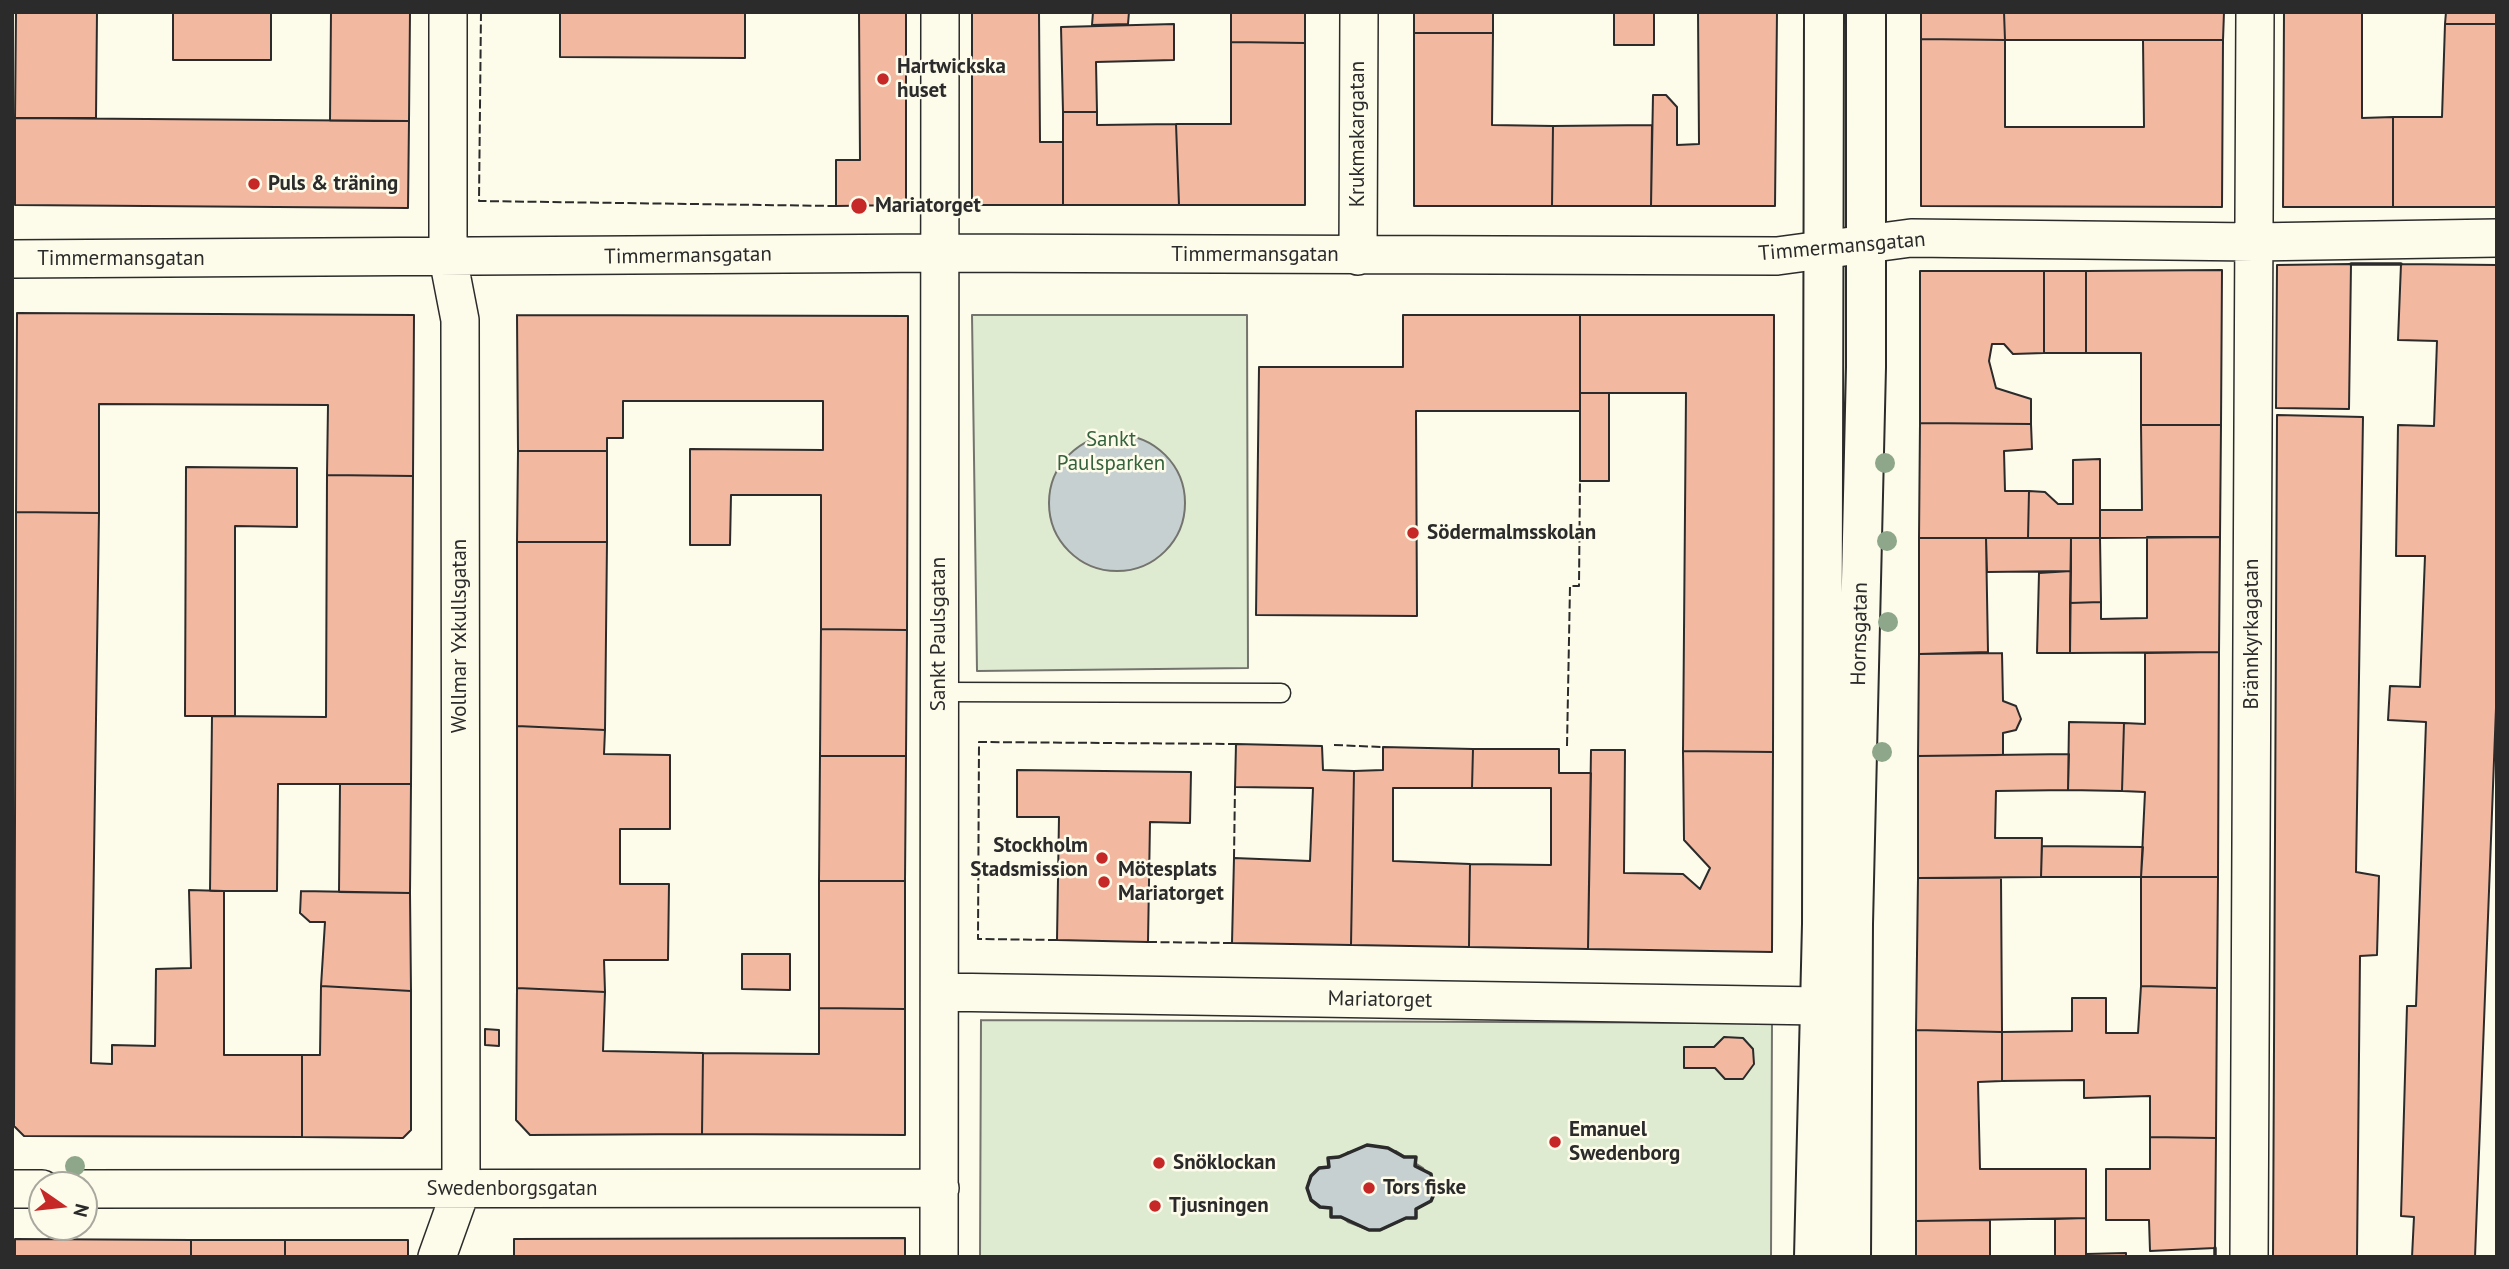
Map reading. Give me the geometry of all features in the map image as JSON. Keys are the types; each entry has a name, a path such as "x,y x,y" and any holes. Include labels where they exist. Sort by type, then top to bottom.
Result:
{"street":[{"name":"Wollmar Yxkullsgatan","path":"437,1257 461,1190 460,320 448,258 448,12"},
{"name":"Sankt Paulsgatan","path":"939,1257 940,12"},
{"name":"Krukmakargatan","path":"1358,256 1359,12"},
{"name":"Hornsgatan","path":"1814,1257 1819,1006 1825,250 1824,12"},
{"name":"Hornsgatan","path":"1850,1257 1853,910 1866,367 1866,12"},
{"name":"Brännkyrkagatan","path":"2249,1257 2255,12"},
{"name":"Timmermansgatan","path":"12,259 940,253 1777,256 1911,238 2254,242 2497,238"},
{"name":"Mariatorget","path":"940,992 1819,1006"},
{"name":"Swedenborgsgatan","path":"98,1189 940,1188"}],"lane":[{"path":"939,692 1281,693"}],"green space":[{"name":"Sankt Paulsparken","path":"972,315 1247,315 1248,668 977,671"},
{"path":"981,1020 1772,1023 1771,1257 980,1257","holes":["1396,1151 1423,1168 1434,1194 1431,1201 1416,1209 1415,1218 1406,1218 1380,1230 1369,1230 1348,1222 1331,1208 1319,1168 1329,1167 1348,1152"]}],"shaded area":[{"path":"1117,435 1143,441 1165,455 1179,477 1185,503 1179,529 1165,551 1143,565 1117,571 1091,565 1069,551 1055,529 1049,503 1055,477 1069,455 1091,441"},
{"path":"1367,1145 1388,1148 1404,1157 1416,1157 1416,1166 1431,1174 1434,1194 1431,1201 1416,1209 1416,1218 1406,1218 1380,1230 1369,1230 1341,1217 1331,1217 1331,1208 1320,1207 1311,1200 1307,1188 1311,1176 1319,1168 1329,1167 1328,1158 1339,1157"}],"building":[{"path":"16,12 97,12 96,118 15,118"},
{"path":"173,12 271,12 271,60 173,60"},
{"path":"331,12 410,12 409,121 330,121"},
{"path":"560,12 745,12 745,58 560,57"},
{"name":"Hartwickska huset","path":"859,12 906,12 906,205 836,206 836,160 860,160"},
{"path":"972,12 1039,12 1040,142 1063,142 1063,205 972,205"},
{"path":"1093,12 1129,12 1128,24 1092,25"},
{"path":"1231,12 1305,12 1305,43 1231,42"},
{"path":"1414,12 1493,12 1493,33 1414,33"},
{"path":"1614,12 1654,12 1654,45 1614,45"},
{"path":"1698,12 1777,12 1775,206 1651,206 1653,95 1666,95 1677,107 1677,145 1699,144"},
{"path":"1921,12 2004,12 2005,40 1921,39"},
{"path":"2004,12 2224,12 2223,40 2005,40"},
{"path":"2284,12 2362,12 2362,118 2393,117 2393,207 2283,207"},
{"path":"2446,12 2497,12 2497,24 2445,24"},
{"path":"1174,24 1174,60 1096,62 1097,112 1063,112 1061,27"},
{"path":"2445,24 2497,24 2497,207 2393,207 2393,117 2442,117"},
{"path":"1414,33 1493,33 1492,125 1553,126 1552,206 1414,206"},
{"path":"1921,39 2005,40 2005,127 2144,127 2143,40 2223,40 2222,207 1921,206"},
{"path":"1231,42 1305,43 1305,205 1179,205 1176,124 1231,124"},
{"path":"1063,112 1097,112 1097,125 1176,124 1179,205 1063,205"},
{"path":"15,118 409,121 408,208 15,205"},
{"path":"1652,125 1651,206 1552,206 1553,126"},
{"path":"2351,264 2349,409 2276,408 2277,265"},
{"path":"2401,264 2497,265 2497,682 2475,1257 2412,1257 2414,1217 2401,1216 2407,1006 2416,1006 2426,722 2388,720 2390,686 2420,687 2425,556 2396,556 2398,425 2434,426 2437,341 2398,340"},
{"path":"2222,270 2221,425 2141,425 2141,353 2086,353 2086,271"},
{"path":"1920,271 2044,271 2044,353 2013,354 2004,344 1992,344 1989,361 1996,388 2031,399 2031,424 1920,423"},
{"path":"2044,271 2086,271 2086,353 2044,353"},
{"path":"17,313 414,315 413,476 327,475 328,405 99,404 99,513 16,512"},
{"path":"517,315 908,316 907,630 821,629 821,495 731,495 730,545 690,545 690,449 823,450 823,401 623,401 623,438 607,438 607,451 518,451"},
{"path":"1403,315 1580,315 1580,411 1416,411 1417,616 1256,615 1259,367 1403,367"},
{"path":"1580,315 1774,315 1773,752 1683,751 1686,393 1580,393"},
{"path":"1580,393 1609,393 1609,481 1580,481"},
{"path":"2277,415 2363,417 2356,872 2379,876 2377,955 2360,956 2357,1257 2273,1257"},
{"path":"1920,423 2031,424 2032,449 2004,451 2005,491 2029,491 2028,538 1919,538"},
{"path":"2141,425 2221,425 2220,537 2100,538 2100,510 2142,510"},
{"path":"518,451 607,451 607,542 517,542"},
{"path":"2100,459 2100,538 2028,538 2029,491 2045,492 2058,504 2073,504 2073,460"},
{"path":"186,467 297,468 297,527 235,526 235,716 185,716"},
{"path":"327,475 413,476 411,784 278,784 277,891 210,891 212,716 326,717"},
{"path":"16,512 99,513 91,1063 112,1064 112,1045 155,1046 156,969 191,968 189,890 224,891 224,1055 302,1055 302,1137 24,1136 14,1126"},
{"path":"2147,537 2220,537 2219,652 2070,653 2070,603 2101,602 2101,619 2147,618"},
{"path":"1919,538 1986,538 1988,652 1919,654"},
{"path":"1986,538 2071,538 2071,571 1987,572"},
{"path":"2071,538 2100,538 2101,602 2070,603"},
{"path":"517,542 607,542 605,730 517,726"},
{"path":"2071,571 2070,653 2037,653 2039,573"},
{"path":"821,629 907,630 906,756 820,756"},
{"path":"2219,652 2218,877 2141,877 2145,792 2122,791 2124,723 2145,724 2145,653"},
{"path":"2002,653 2003,701 2016,706 2021,719 2016,730 2003,733 2003,755 1918,756 1919,654"},
{"path":"2069,722 2124,723 2122,791 2068,790"},
{"path":"517,726 605,730 604,754 670,755 670,829 620,829 620,884 669,884 668,960 604,960 605,992 517,988"},
{"path":"1236,744 1322,746 1323,770 1354,771 1351,945 1232,943 1234,858 1310,861 1313,788 1235,787"},
{"path":"1383,747 1473,749 1472,788 1393,788 1393,861 1470,864 1469,947 1351,945 1354,771 1383,770"},
{"path":"1473,749 1559,749 1559,773 1591,773 1588,949 1469,947 1470,864 1551,865 1551,788 1472,788"},
{"path":"1591,750 1625,750 1624,873 1683,874 1700,889 1710,868 1684,840 1683,751 1773,752 1772,952 1588,949"},
{"path":"2069,754 2068,790 1996,791 1995,838 2042,838 2041,877 1918,878 1918,756"},
{"path":"820,756 906,756 905,881 819,881"},
{"name":"Mötesplats Mariatorget","path":"1017,770 1191,772 1190,823 1150,822 1148,942 1057,940 1059,817 1017,817"},
{"path":"340,784 411,784 410,893 339,892"},
{"path":"2042,846 2143,847 2141,877 2041,877"},
{"path":"2141,877 2218,877 2217,988 2141,986"},
{"path":"1918,878 2001,878 2002,1032 1916,1030"},
{"path":"819,881 905,881 905,1009 819,1008"},
{"path":"301,891 410,893 411,991 321,986 325,922 310,922 300,913"},
{"path":"742,954 790,954 790,990 742,989"},
{"path":"321,986 411,991 411,1130 403,1138 302,1137 302,1055 320,1055"},
{"path":"2141,986 2217,988 2216,1138 2150,1137 2150,1096 2084,1098 2084,1080 2002,1081 2002,1032 2072,1031 2072,998 2106,998 2106,1033 2138,1033"},
{"path":"517,988 605,992 603,1051 703,1053 702,1134 530,1135 516,1120"},
{"path":"819,1008 905,1009 905,1135 702,1134 703,1053 819,1054"},
{"path":"485,1029 499,1030 499,1046 485,1045"},
{"path":"1916,1030 2002,1032 2002,1081 1978,1082 1980,1169 2086,1169 2086,1218 1916,1221"},
{"path":"1724,1037 1743,1038 1753,1049 1754,1064 1743,1079 1725,1079 1715,1068 1684,1068 1684,1047 1714,1047"},
{"path":"2150,1137 2216,1138 2215,1248 2150,1251 2149,1220 2106,1220 2106,1169 2150,1169"},
{"path":"2086,1218 2086,1257 2055,1257 2055,1219"},
{"path":"1990,1220 1990,1257 1916,1257 1916,1221"},
{"path":"905,1238 905,1257 514,1257 514,1239"},
{"path":"15,1239 191,1240 191,1257 15,1257"},
{"path":"191,1240 285,1240 285,1257 191,1257"},
{"path":"285,1240 408,1240 408,1257 285,1257"},
{"path":"2126,1253 2126,1257 2086,1257 2086,1254"}],"fence":[{"path":"481,12 479,201 836,206"},
{"path":"1567,746 1570,586 1579,586 1580,478"},
{"path":"1057,940 978,939 979,742 1236,744"},
{"path":"1334,745 1383,747"},
{"path":"1234,858 1235,787"},
{"path":"1148,942 1232,943"}],"wall":[{"path":"2351,264 2401,264"},
{"path":"1367,1145 1388,1148 1404,1157 1416,1157 1415,1166 1431,1174 1434,1194 1431,1201 1416,1209 1416,1218 1406,1218 1380,1230 1369,1230 1341,1217 1331,1217 1331,1208 1320,1207 1311,1200 1307,1188 1311,1176 1319,1168 1329,1167 1328,1158 1339,1157 1367,1145"},
{"path":"2215,1248 2215,1257"}],"place":[{"name":"Hartwickska huset","path":"883,79"},
{"name":"Puls & träning","path":"254,184"},
{"name":"Mariatorget","path":"859,206"},
{"name":"Södermalmsskolan","path":"1413,533"},
{"name":"Stockholm Stadsmission","path":"1102,858"},
{"name":"Mötesplats Mariatorget","path":"1104,882"},
{"name":"Emanuel Swedenborg","path":"1555,1142"},
{"name":"Snöklockan","path":"1159,1163"},
{"name":"Tors fiske","path":"1369,1188"},
{"name":"Tjusningen","path":"1155,1206"}]}
